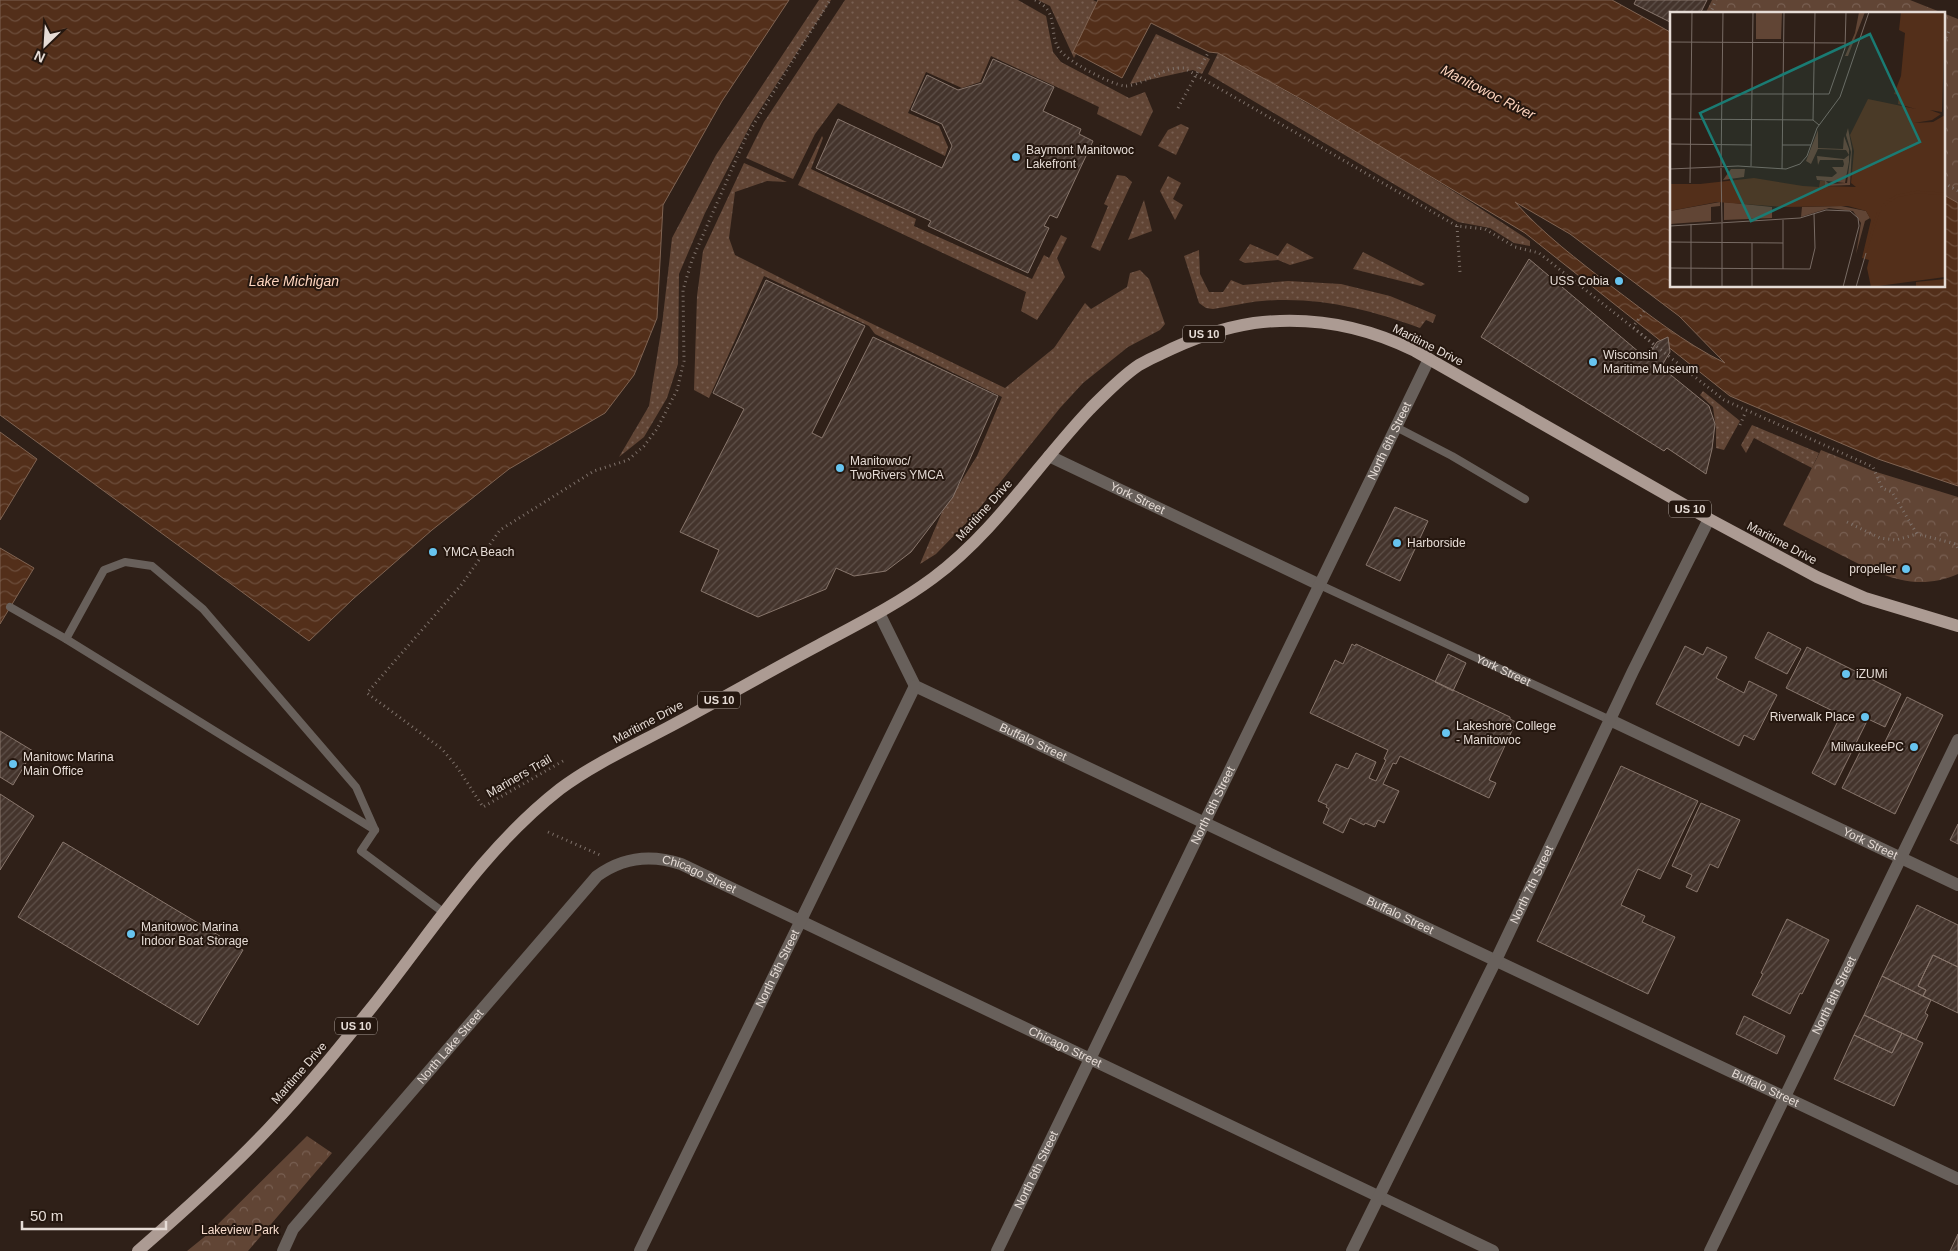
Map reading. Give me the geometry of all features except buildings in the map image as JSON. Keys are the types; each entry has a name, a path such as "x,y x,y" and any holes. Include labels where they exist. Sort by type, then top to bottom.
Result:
{"main road":[{"name":"Maritime Drive","path":"138,1251 206,1191 272,1126 356,1026 443,912 493,851 560,789 627,749 879,613 937,576 973,544 1074,426 1107,392 1138,365 1190,340 1220,330 1248,324 1281,321 1327,323 1378,335 1429,359 1783,560 1852,593 1891,607 1958,626"}],"street":[{"name":"North 6th Street","path":"997,1251 1429,359"},
{"name":"York Street","path":"1049,456 1320,585"},
{"name":"North 7th Street","path":"1352,1251 1496,960 1610,720 1709,519"},
{"path":"879,613 915,686"},
{"name":"Buffalo Street","path":"915,686 1958,1179"},
{"name":"North 5th Street","path":"640,1251 915,686"},
{"name":"York Street","path":"1610,720 1958,885"},
{"name":"North 8th Street","path":"1710,1251 1958,740"},
{"name":"Chicago Street","path":"632,859 647,857 666,859 681,864 799,922 1493,1251"},
{"name":"North Lake Street","path":"283,1251 293,1229 597,876 616,864 632,859"}],"lane":[{"path":"1396,427 1452,456 1525,499"},
{"path":"66,639 104,570 125,562 152,566 203,609 356,787 375,830"},
{"name":"York Street","path":"1320,585 1610,720"},
{"path":"10,607 66,639 375,830"},
{"path":"375,830 361,851 443,912"}],"path":[{"name":"Mariners Trail","path":"563,761 483,807 442,749 367,693 462,584 500,530 594,471 628,460 644,446 657,429 677,390 684,361 683,290 692,260 746,137 830,0"},
{"path":"1035,0 1050,12 1058,49 1069,59 1116,85 1128,86 1172,69 1184,68 1456,226 1485,229 1514,247 1539,253 1724,400 1873,467 1882,488 1892,492 1917,534"},
{"path":"1711,12 1716,0"},
{"path":"1946,38 1949,31"},
{"path":"1178,108 1208,53"},
{"path":"1946,183 1958,191"},
{"path":"1456,226 1460,272"},
{"path":"1644,311 1633,327 1654,345 1646,358"},
{"path":"1740,425 1746,411"},
{"path":"1847,522 1880,538 1896,540 1917,534 1956,544 1958,548"},
{"path":"548,832 602,856"}],"green space":[{"path":"819,0 831,0 752,122 705,213 679,274 678,364 667,398 644,437 619,457 649,406 662,325 672,238 716,155"},
{"path":"845,0 1018,0 1046,16 1053,52 1061,62 1129,98 1145,92 1153,111 1141,136 1097,114 1099,107 991,56 980,82 962,88 926,72 908,113 939,126 948,147 945,156 838,103 815,134 793,179 746,158 764,122"},
{"path":"1038,0 1093,0 1101,4 1074,58 1050,6"},
{"path":"1712,0 1910,0 1940,12 1706,12"},
{"path":"1946,14 1958,19 1958,203 1946,196"},
{"path":"1156,34 1210,59 1202,74 1193,70 1130,84"},
{"path":"1218,53 1337,120 1415,167 1530,241 1530,246 1514,243 1490,228 1458,222 1208,74"},
{"path":"1181,124 1189,128 1176,155 1158,146 1168,130"},
{"path":"822,136 823,138 811,169 916,219 914,226 1032,279 1044,255 1049,258 1061,235 1067,238 1057,258 1065,277 1037,320 1021,311 1026,292 798,185"},
{"path":"744,163 787,182 767,181 735,192 729,238 735,255 1005,388 1054,348 1085,303 1091,309 1127,287 1130,273 1140,270 1149,279 1165,324 1160,330 1128,347 1083,383 1060,408 974,515 936,554 920,564 942,512 977,456 1002,397 875,334 869,326 764,276 709,398 694,390 697,296 703,251"},
{"path":"1117,175 1125,176 1132,182 1100,251 1091,247 1108,206 1104,204"},
{"path":"1168,176 1181,183 1173,199 1183,205 1175,220 1160,191"},
{"path":"1144,200 1152,231 1128,240"},
{"path":"1287,243 1314,258 1290,265 1278,260 1245,263 1239,260 1250,244 1278,256"},
{"path":"1199,250 1200,274 1209,292 1223,292 1231,280 1243,285 1288,281 1341,284 1390,296 1436,315 1433,323 1426,320 1420,328 1362,310 1303,300 1262,301 1213,309 1206,308 1199,303 1184,256"},
{"path":"1363,252 1425,284 1421,286 1353,269"},
{"path":"1703,391 1740,421 1724,450 1716,448 1713,407 1700,395"},
{"path":"1752,425 1819,453 1812,468 1754,438 1746,453 1741,445"},
{"path":"1821,450 1873,471 1958,497 1958,574 1927,582 1912,582 1898,579 1870,569 1783,525"},
{"name":"Lakeview Park","path":"307,1136 332,1153 248,1251 187,1251 208,1234"}],"water":[{"name":"Lake Michigan","path":"0,0 789,0 722,101 663,205 657,318 634,375 605,413 509,469 432,530 353,599 309,641 0,415"},
{"name":"Manitowoc River","path":"1098,0 1612,0 1670,32 1670,288 1946,288 1946,196 1958,203 1958,486 1878,459 1730,396 1525,233 1308,103 1218,53 1209,52 1151,23 1122,78 1073,52","holes":["1515,202 1570,234 1679,316 1725,363 1680,337 1611,286 1549,236"]},
{"path":"0,432 37,459 0,520"},
{"path":"0,548 34,568 0,624"}],"place":[{"name":"Baymont Manitowoc Lakefront","path":"1016,157"},
{"name":"USS Cobia","path":"1619,281"},
{"name":"Wisconsin Maritime Museum","path":"1593,362"},
{"name":"Manitowoc/ TwoRivers YMCA","path":"840,468"},
{"name":"Harborside","path":"1397,543"},
{"name":"YMCA Beach","path":"433,552"},
{"name":"propeller","path":"1906,569"},
{"name":"iZUMi","path":"1846,674"},
{"name":"Riverwalk Place","path":"1865,717"},
{"name":"Lakeshore College - Manitowoc","path":"1446,733"},
{"name":"MilwaukeePC","path":"1914,747"},
{"name":"Manitowc Marina Main Office","path":"13,764"},
{"name":"Manitowoc Marina Indoor Boat Storage","path":"131,934"}]}
